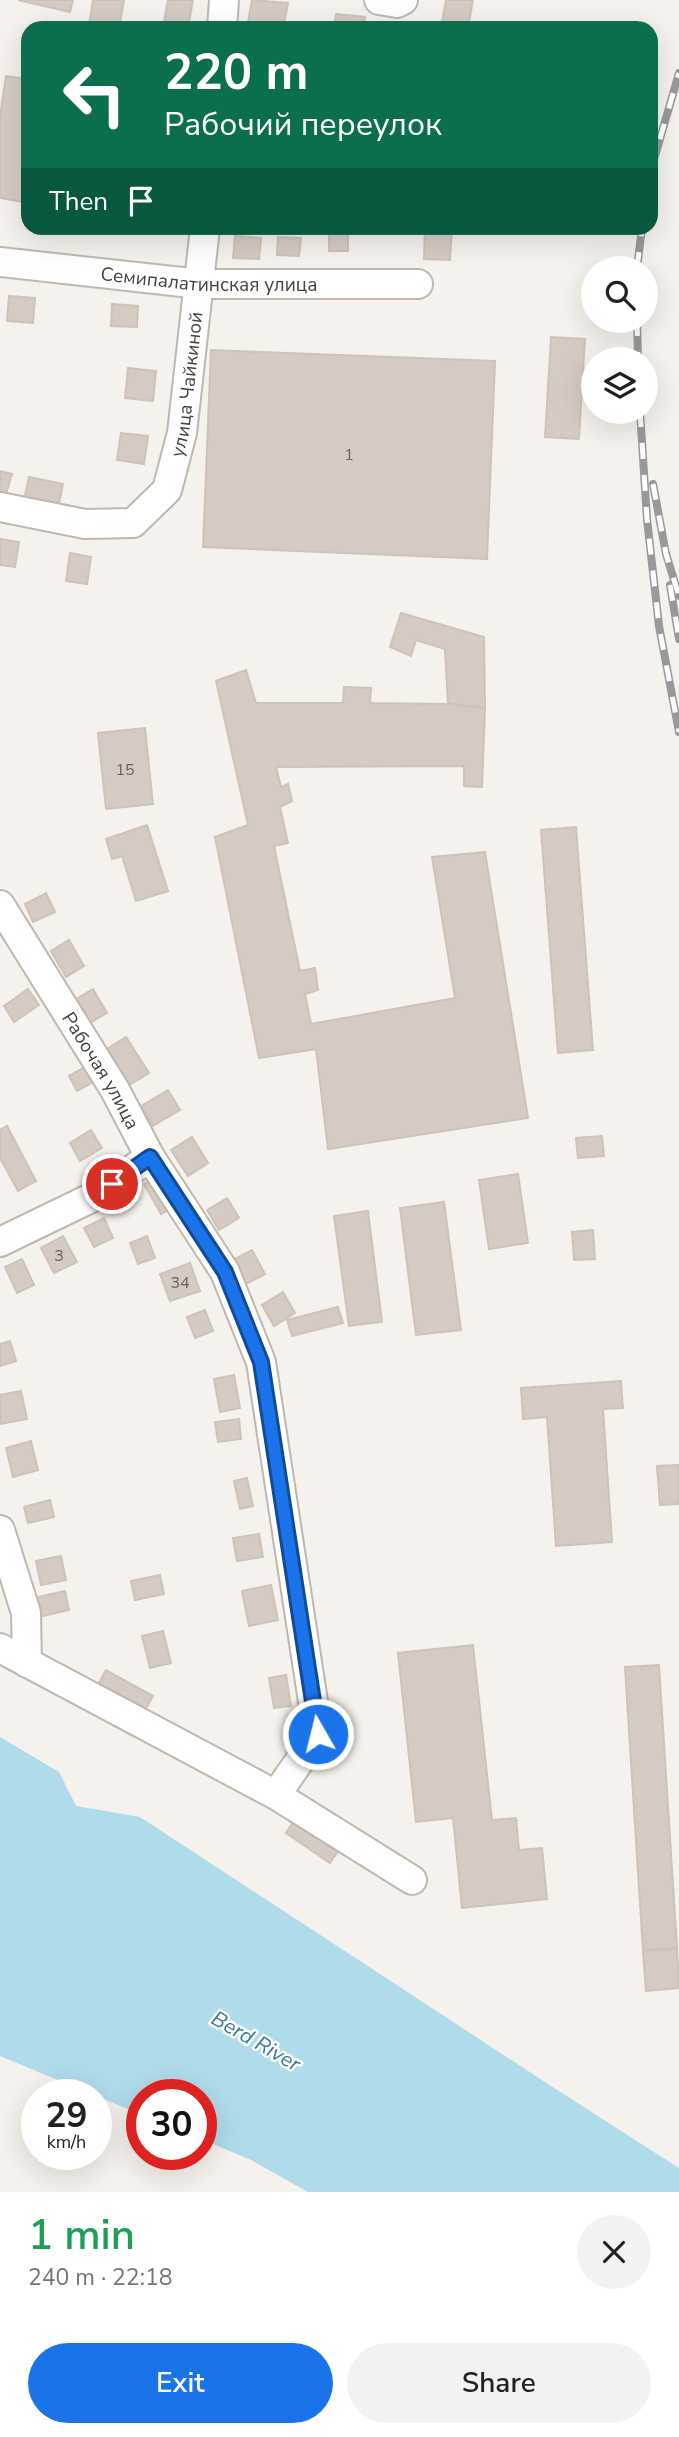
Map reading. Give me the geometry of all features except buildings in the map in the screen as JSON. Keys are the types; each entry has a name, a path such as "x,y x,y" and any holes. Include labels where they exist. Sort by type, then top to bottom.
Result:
{"street":[{"path":"222,21 224,0"},
{"path":"379,0 397,3 403,0"},
{"name":"улица Чайкиной","path":"0,507 85,524 133,523 167,490 182,433 204,235"},
{"name":"Семипалатинская улица","path":"0,262 200,284 418,284"},
{"name":"Рабочая улица","path":"0,905 115,1090 150,1157 225,1272 261,1362 318,1734 276,1795"},
{"path":"0,1242 93,1197 150,1157"},
{"path":"0,1530 26,1613 27,1663"},
{"path":"0,1648 276,1795 412,1880"}],"water":[{"name":"Berd River","path":"0,1737 59,1772 76,1806 140,1817 679,2168 679,2192 308,2192 251,2160 217,2146 217,2079 126,2079 126,2108 112,2103 112,2079 55,2079 0,2056"}],"railway":[{"path":"658,146 679,73"},
{"path":"638,256 641,235"},
{"path":"637,333 638,347"},
{"path":"641,424 647,519 659,626 679,732"},
{"path":"653,484 666,554 679,596"},
{"path":"670,585 679,639"}],"route":[{"path":"112,1184 150,1157 225,1272 261,1362 318,1734"}]}
